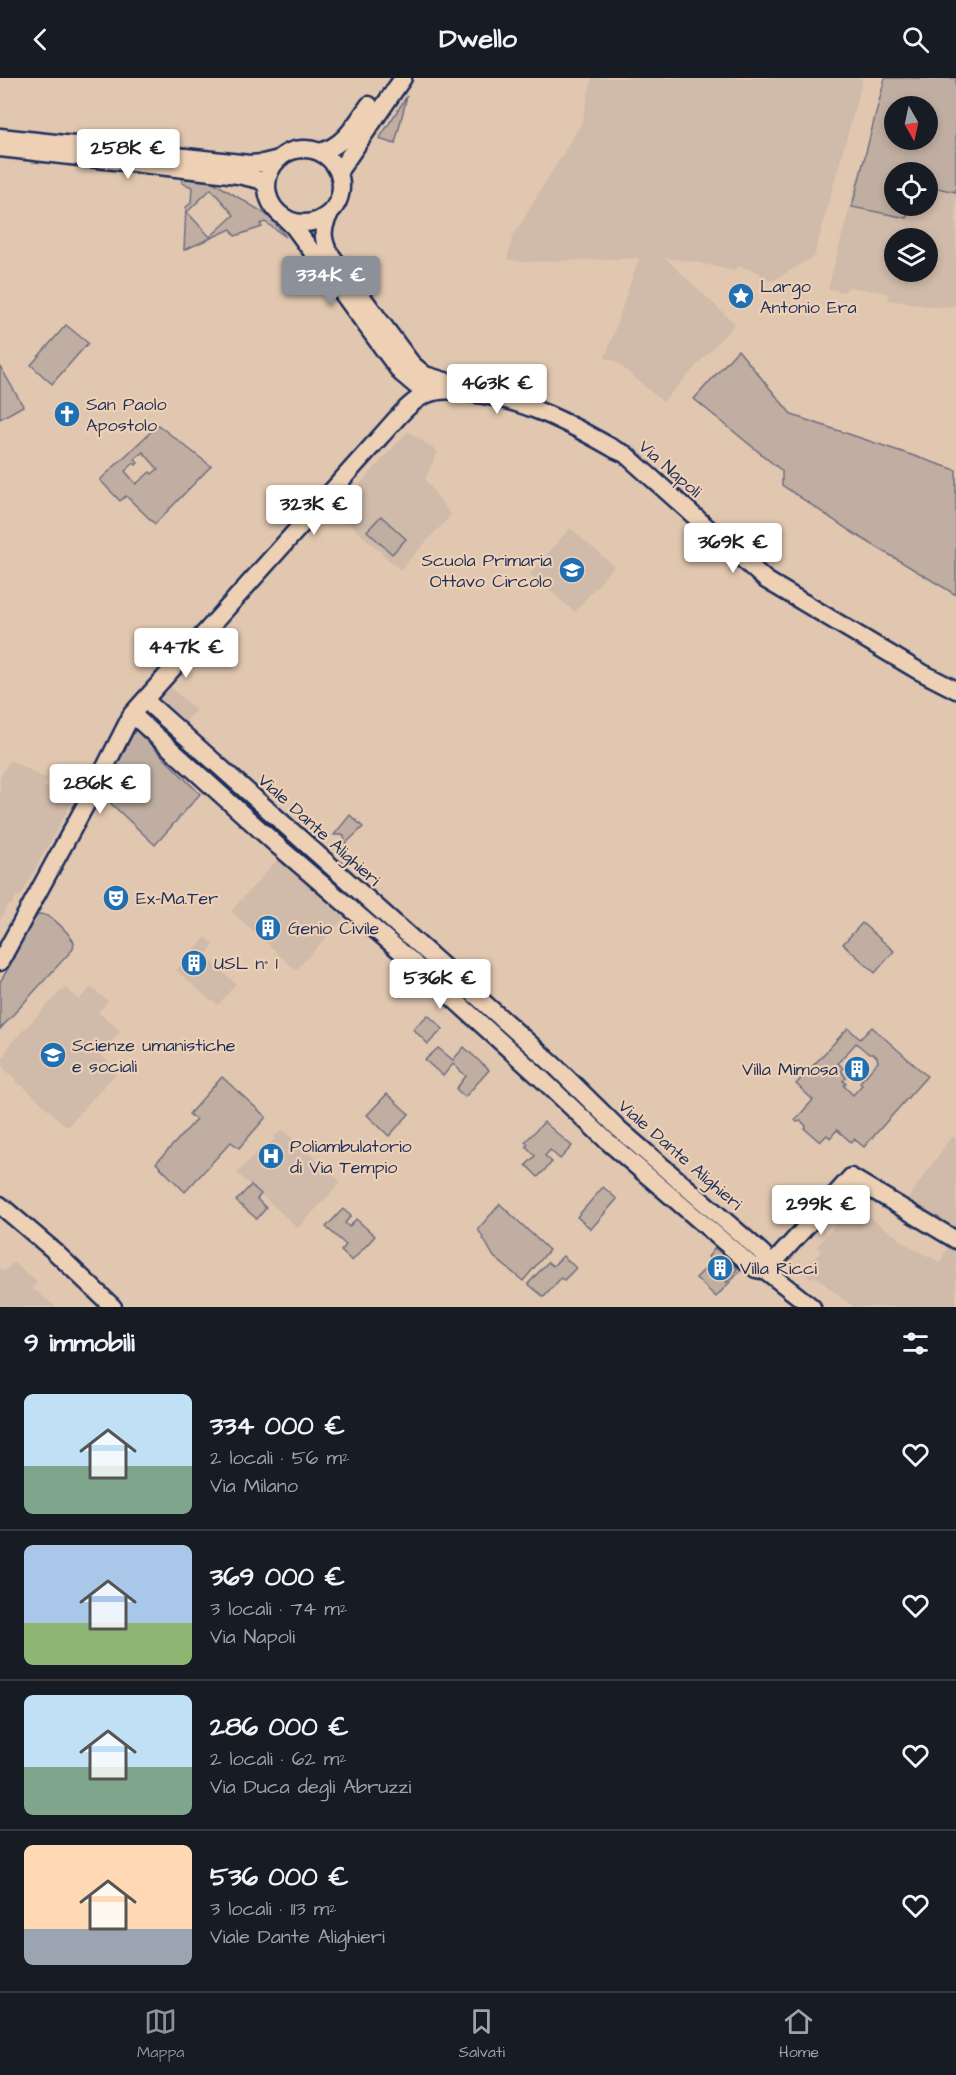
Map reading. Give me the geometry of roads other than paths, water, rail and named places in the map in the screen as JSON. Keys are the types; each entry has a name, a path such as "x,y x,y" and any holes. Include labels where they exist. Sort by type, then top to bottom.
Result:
{"main road":[{"path":"320,152 332,149 345,139 389,78"},
{"path":"339,171 403,78"},
{"path":"0,137 250,164 279,159"},
{"path":"0,148 238,175 260,180 266,185"},
{"path":"0,962 132,714 402,413 426,394 406,368 294,227 271,204 266,185 270,171 288,152 309,149 320,152 331,160 339,171 342,183 341,195 323,228 322,238 328,251 406,368 408,392 402,413"},
{"path":"285,219 308,224 329,215"},
{"path":"406,368 455,384 462,391"},
{"name":"Via Napoli","path":"426,394 448,390 462,391 489,395 539,410 564,420 625,454 766,580 917,670 956,690"},
{"name":"Viale Dante Alighieri","path":"132,714 207,783 414,963 606,1140 751,1265 765,1272 764,1255 760,1251 619,1129 557,1068 145,700"},
{"path":"207,783 221,768"},
{"path":"812,1307 765,1272 851,1177 956,1240"},
{"path":"0,1205 52,1249 113,1307"}],"place":[{"name":"Largo Antonio Era","path":"741,296"},
{"name":"San Paolo Apostolo","path":"67,414"},
{"name":"Scuola Primaria Ottavo Circolo","path":"572,570"},
{"name":"Ex-Ma.Ter","path":"116,898"},
{"name":"Genio Civile","path":"268,928"},
{"name":"USL n° 1","path":"194,963"},
{"name":"Scienze umanistiche e sociali","path":"53,1055"},
{"name":"Villa Mimosa","path":"857,1069"},
{"name":"Poliambulatorio di Via Tempio","path":"271,1156"},
{"name":"Villa Ricci","path":"720,1268"}]}
